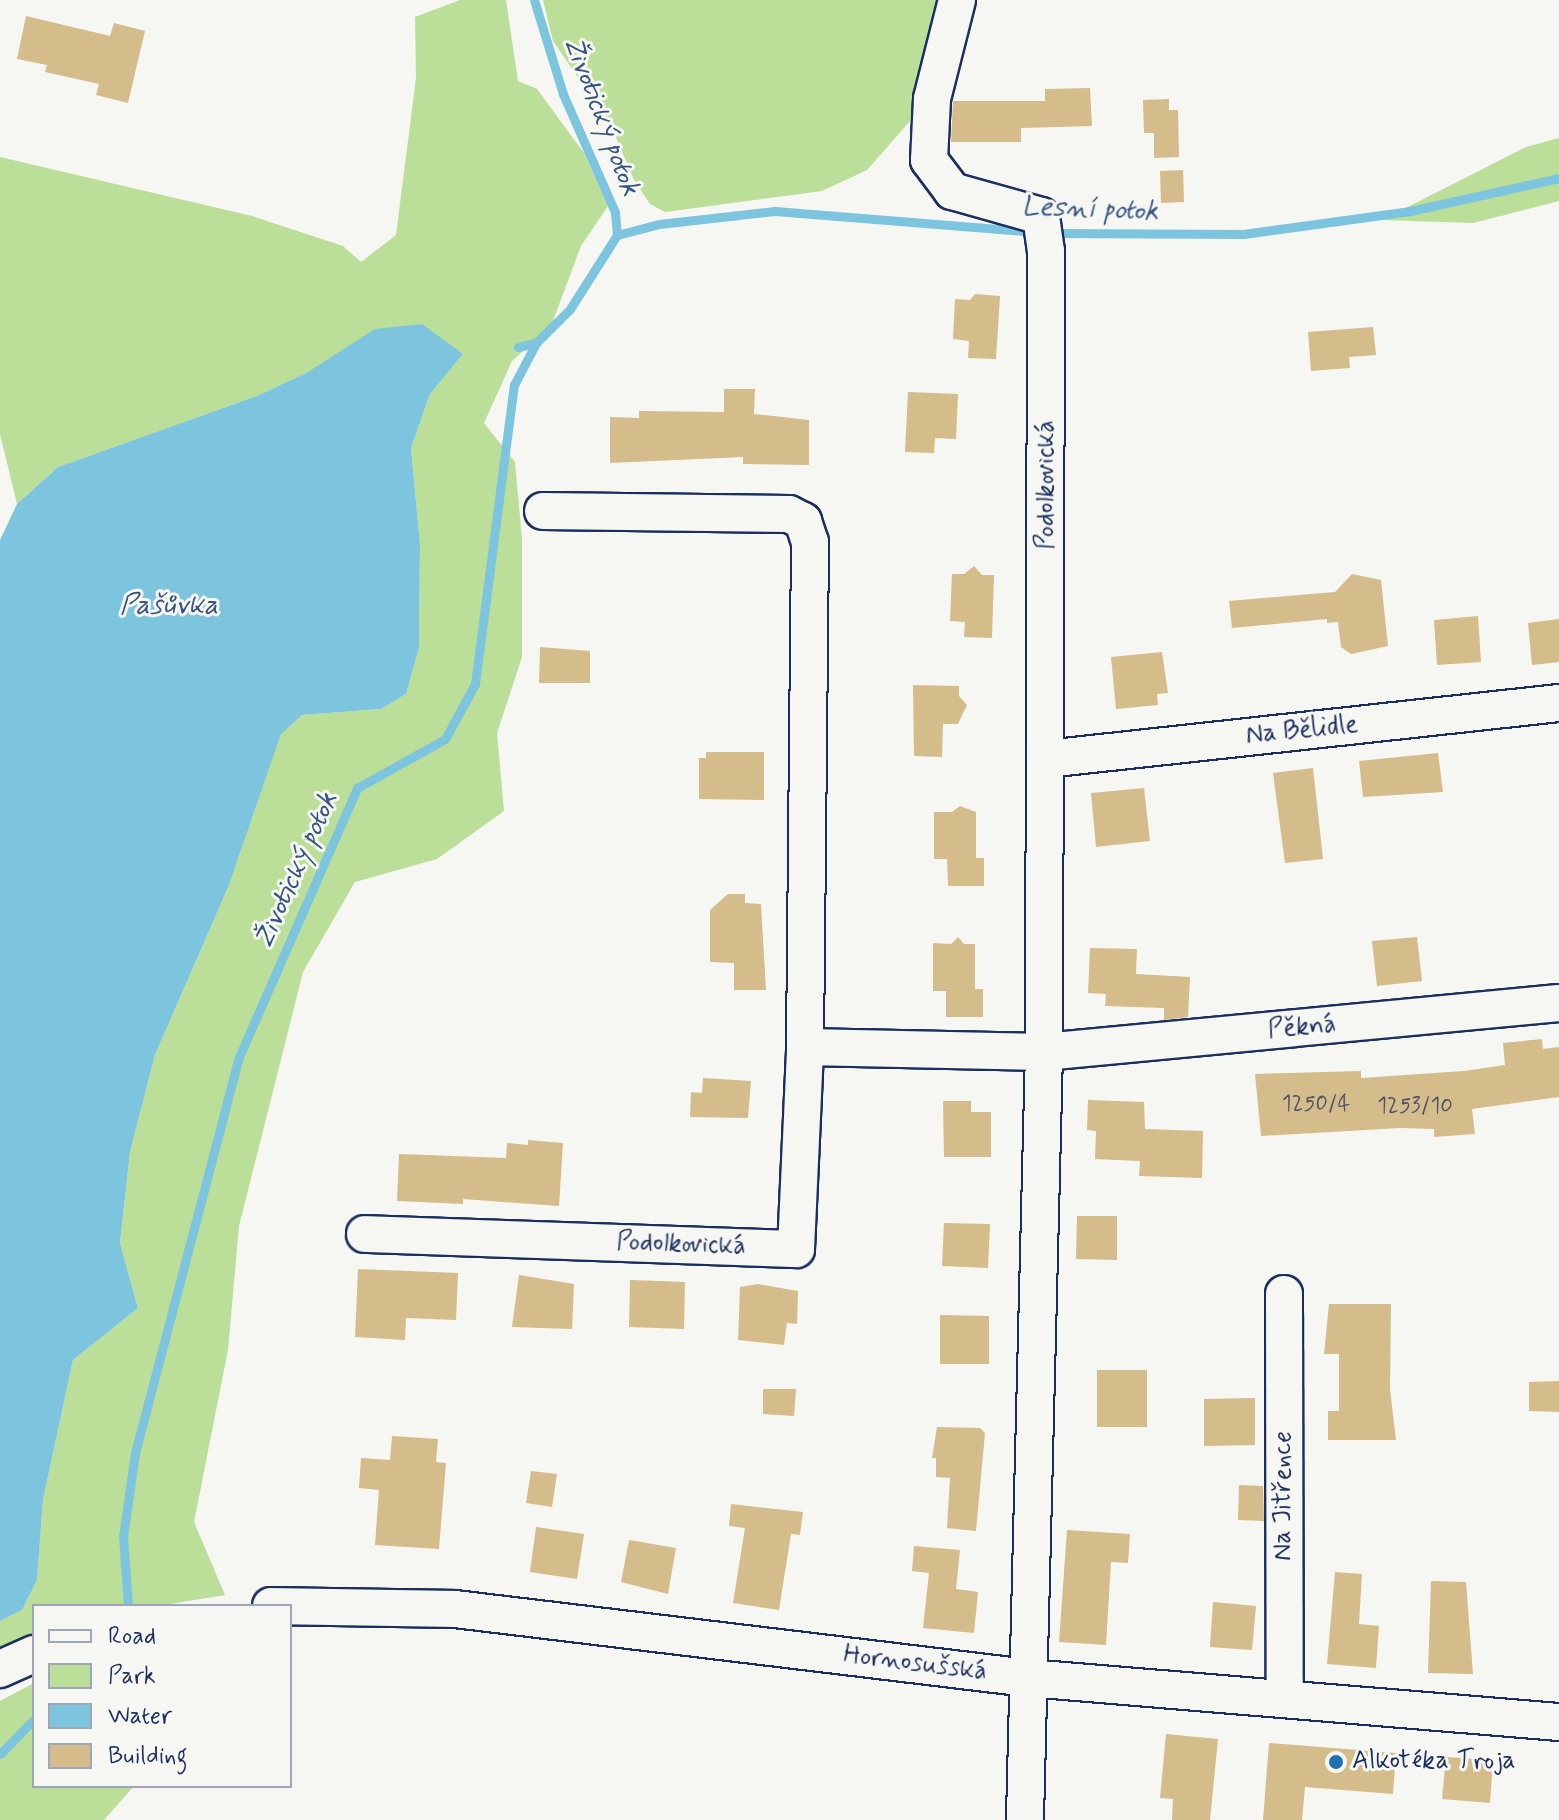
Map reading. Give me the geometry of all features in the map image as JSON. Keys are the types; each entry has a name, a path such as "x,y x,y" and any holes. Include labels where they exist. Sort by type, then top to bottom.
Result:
{"street":[{"name":"Podolkovická","path":"957,0 932,99 929,160 952,191 981,203 1033,212 1045,236 1044,1052 1025,1820"},
{"name":"Podolkovická","path":"365,1234 796,1249 805,1047 810,542 803,521 789,514 543,511"},
{"name":"Na Bělidle","path":"1046,759 1559,703"},
{"name":"Pěkná","path":"1044,1052 1559,1003"},
{"path":"805,1047 1044,1052"},
{"name":"Na Jitřence","path":"1284,1294 1285,1699"},
{"name":"Hornosušská","path":"292,1606 455,1609 1028,1678 1559,1722"},
{"path":"0,1669 32,1655"}],"green space":[{"path":"460,0 506,0 518,81 537,89 584,153 608,206 581,246 551,326 512,361 484,423 515,462 522,539 522,657 497,733 504,811 437,859 355,882 303,972 239,1226 228,1350 194,1522 225,1595 170,1604 32,1604 32,1642 0,1654 0,1621 22,1610 37,1580 43,1500 73,1360 138,1308 120,1243 130,1152 155,1055 229,885 281,733 302,715 381,709 406,694 419,648 420,544 411,448 430,394 463,354 308,372 257,396 58,467 17,504 0,434 0,157 252,216 343,246 361,262 396,235 416,78 415,17"},
{"path":"543,0 944,0 911,120 867,170 822,191 665,212 650,204 634,180 611,126 553,41"},
{"path":"1559,138 1559,201 1473,223 1382,220 1526,147"},
{"path":"32,1684 32,1788 132,1788 104,1820 0,1820 0,1701"}],"water":[{"name":"Pašůvka","path":"422,324 463,354 430,394 411,448 420,544 419,648 406,694 381,709 302,715 281,734 229,885 155,1055 130,1152 120,1243 138,1308 73,1360 43,1500 37,1580 22,1610 0,1621 0,540 17,504 58,467 257,396 308,372 375,329"}],"building":[{"path":"26,16 110,36 114,23 145,31 128,103 96,95 99,84 45,72 47,65 17,59"},
{"path":"1090,88 1092,126 1021,128 1021,142 951,142 953,101 1045,101 1045,89"},
{"path":"1169,99 1169,110 1178,110 1179,157 1154,158 1154,133 1144,133 1143,100"},
{"path":"1183,170 1184,202 1161,203 1160,171"},
{"path":"975,294 1000,296 996,359 968,358 969,341 953,339 955,299 970,300"},
{"path":"1373,327 1376,355 1349,357 1350,368 1311,371 1308,332"},
{"path":"724,389 755,389 754,414 809,420 809,465 743,464 743,457 610,463 610,417 639,418 639,411 724,412"},
{"path":"908,392 958,394 956,439 935,438 934,453 905,452"},
{"path":"974,566 982,575 994,575 992,638 964,637 965,622 950,621 952,574 964,574"},
{"path":"1352,574 1381,580 1388,646 1351,654 1341,647 1338,622 1327,623 1327,619 1232,628 1229,601 1335,592"},
{"path":"1478,616 1481,662 1437,665 1434,620"},
{"path":"1559,619 1559,662 1532,665 1528,623"},
{"path":"540,647 590,651 590,683 539,683"},
{"path":"1162,652 1168,693 1157,694 1158,705 1116,709 1111,657"},
{"path":"913,685 959,686 959,696 967,705 958,724 943,724 942,757 914,756"},
{"path":"706,752 764,752 764,800 699,799 699,758 706,758"},
{"path":"1438,753 1443,792 1363,797 1359,761"},
{"path":"1313,768 1323,859 1285,863 1273,773"},
{"path":"1144,788 1150,841 1096,847 1091,793"},
{"path":"960,806 976,812 976,858 984,858 984,886 948,886 947,859 934,859 934,812 952,812"},
{"path":"728,894 745,894 745,903 761,904 766,990 734,990 734,963 710,962 710,910"},
{"path":"958,937 964,944 975,944 975,989 983,989 983,1017 946,1017 946,991 933,991 933,943 951,944"},
{"path":"1417,937 1422,981 1377,986 1372,941"},
{"path":"1090,948 1137,949 1136,974 1190,977 1188,1017 1164,1020 1164,1008 1105,1006 1106,994 1088,993"},
{"path":"1542,1039 1543,1049 1559,1047 1559,1097 1472,1109 1475,1134 1434,1137 1434,1129 1400,1128 1261,1136 1255,1074 1361,1071 1361,1078 1464,1071 1505,1065 1503,1043"},
{"path":"703,1078 751,1081 748,1118 690,1117 691,1092 702,1093"},
{"path":"1088,1100 1144,1102 1145,1129 1203,1131 1202,1178 1139,1176 1140,1161 1095,1159 1096,1131 1087,1130"},
{"path":"943,1101 971,1101 971,1112 991,1112 991,1157 944,1157"},
{"path":"528,1140 563,1143 559,1206 463,1199 463,1204 397,1201 399,1154 506,1158 507,1143 528,1145"},
{"path":"1077,1216 1117,1216 1117,1260 1076,1259"},
{"path":"944,1223 990,1224 988,1268 942,1266"},
{"path":"358,1269 458,1273 456,1320 406,1318 405,1340 355,1337"},
{"path":"519,1275 574,1284 572,1329 512,1327"},
{"path":"630,1280 685,1282 684,1329 629,1327"},
{"path":"758,1284 798,1291 797,1324 787,1323 784,1345 738,1340 740,1287"},
{"path":"1329,1304 1391,1304 1390,1389 1396,1440 1328,1440 1328,1411 1339,1411 1339,1354 1324,1354"},
{"path":"940,1315 989,1316 989,1364 940,1364"},
{"path":"1097,1370 1147,1370 1147,1427 1097,1427"},
{"path":"1559,1381 1559,1412 1529,1411 1529,1382"},
{"path":"763,1389 796,1389 794,1416 763,1414"},
{"path":"1255,1398 1255,1445 1204,1446 1204,1399"},
{"path":"937,1427 980,1428 985,1433 976,1531 947,1528 950,1478 936,1477 936,1458 932,1458"},
{"path":"392,1436 438,1439 436,1462 446,1463 439,1549 375,1545 379,1490 359,1488 361,1458 390,1460"},
{"path":"531,1471 557,1474 552,1507 526,1503"},
{"path":"1239,1485 1263,1486 1264,1521 1238,1520"},
{"path":"731,1504 803,1512 800,1535 791,1534 779,1610 733,1603 745,1528 729,1526"},
{"path":"536,1527 584,1534 577,1579 530,1572"},
{"path":"1067,1530 1130,1534 1128,1563 1111,1562 1106,1645 1059,1642"},
{"path":"629,1540 676,1548 668,1594 621,1582"},
{"path":"914,1546 960,1550 956,1589 978,1592 974,1633 923,1628 929,1573 912,1571"},
{"path":"1335,1572 1362,1574 1359,1624 1379,1626 1376,1668 1327,1664"},
{"path":"1431,1581 1466,1582 1473,1674 1428,1673"},
{"path":"1213,1602 1256,1606 1252,1650 1210,1647"},
{"path":"1166,1734 1218,1739 1210,1820 1172,1820 1173,1799 1160,1798"},
{"path":"1269,1743 1396,1753 1393,1794 1305,1787 1302,1820 1263,1820"},
{"path":"1446,1757 1493,1760 1490,1803 1442,1799"}],"waterway":[{"name":"Životický potok","path":"128,1604 123,1537 135,1453 239,1057 357,788 445,739 475,684 514,385 536,343 570,309 617,235 615,212 563,94 534,0"},
{"name":"Lesní potok","path":"1052,233 1243,234 1410,211 1559,178"},
{"name":"Lesní potok","path":"617,235 659,224 775,211 1037,232"},
{"path":"518,347 536,343"},
{"name":"Životický potok","path":"0,1754 32,1721"}],"place":[{"name":"Alkotéka Troja","path":"1336,1762"}]}
